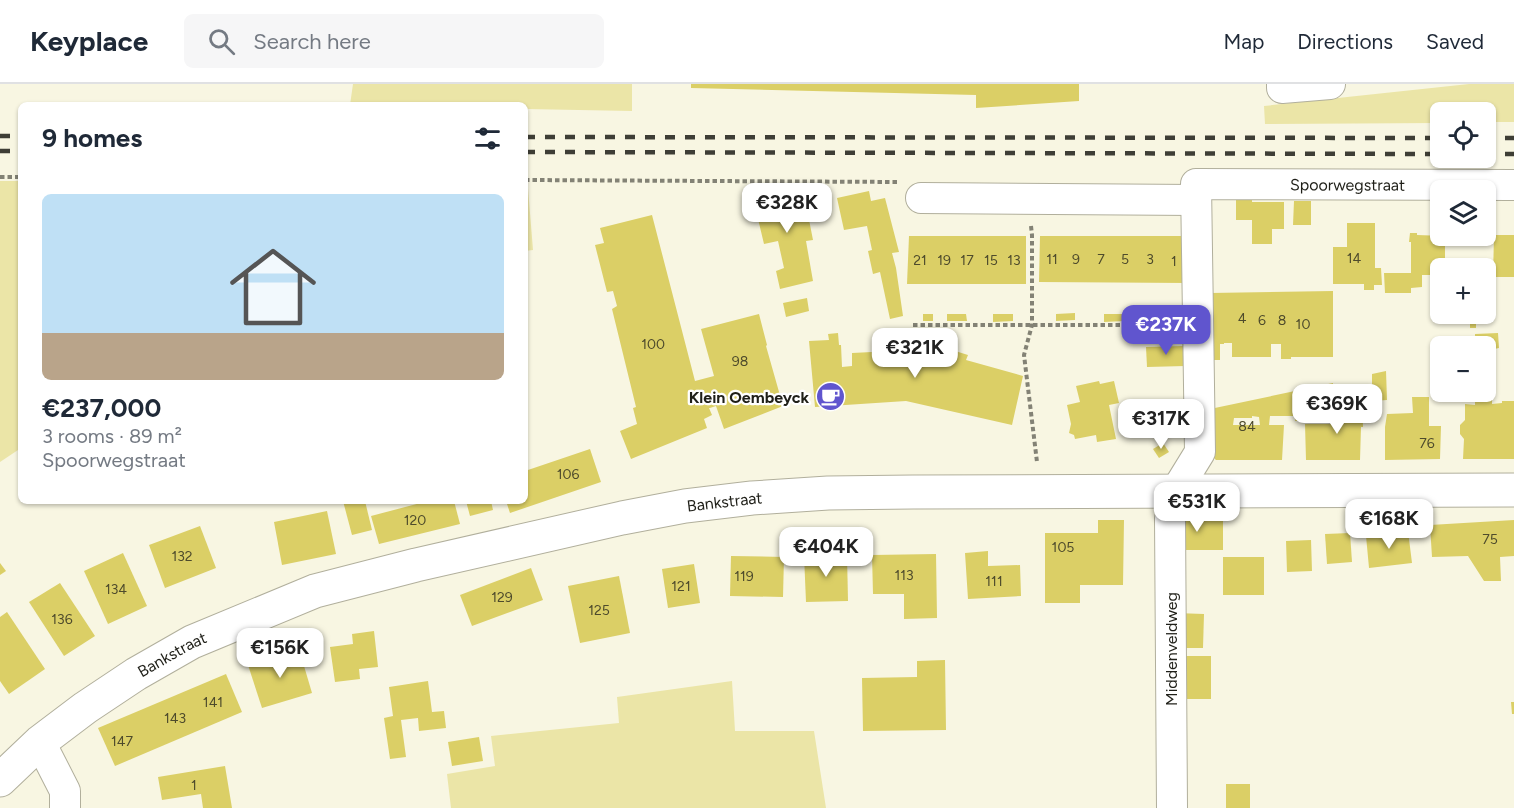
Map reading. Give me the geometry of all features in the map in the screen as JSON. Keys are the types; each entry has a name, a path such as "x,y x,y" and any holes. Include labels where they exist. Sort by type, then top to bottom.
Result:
{"street":[{"path":"1282,86 1330,84"},
{"name":"Spoorwegstraat","path":"1196,200 1196,184 1514,185"},
{"path":"913,190 1026,198 1196,200 1200,452 1176,491"},
{"name":"Bankstraat","path":"0,780 40,742 85,708 136,674 192,642 315,591 416,565 622,518 685,506 752,498 828,494 1514,490"},
{"name":"Middenveldweg","path":"1172,808 1170,519 1176,491"},
{"path":"40,742 65,791 65,808"}],"path":[{"path":"0,177 18,177"},
{"path":"528,180 913,190"},
{"path":"1026,198 1032,235 1032,325 1024,355 1041,492"},
{"path":"913,325 1159,325"}],"shaded area":[{"path":"353,84 632,84 632,111 528,109 528,102 350,102"},
{"path":"1469,84 1514,84 1514,122 1496,122 1496,102 1430,102 1430,123 1265,124 1264,106"},
{"path":"0,181 18,181 18,450 0,462"},
{"path":"528,188 533,250 528,251"},
{"path":"732,681 735,731 814,731 826,808 451,808 447,774 495,766 491,736 619,723 617,697"}],"building":[{"path":"691,84 1079,84 1079,101 976,108 976,95 691,88"},
{"path":"803,189 813,240 806,241 813,281 780,289 776,271 784,268 778,241 764,244 753,198"},
{"path":"869,191 871,201 885,198 899,252 892,253 903,316 890,319 880,272 873,274 868,251 872,250 867,226 844,230 837,198"},
{"path":"1236,197 1252,197 1252,202 1284,202 1284,229 1272,229 1272,244 1252,244 1252,220 1236,220"},
{"path":"1294,201 1311,201 1311,225 1293,225"},
{"path":"652,215 695,381 714,376 701,329 759,314 783,406 724,429 716,406 709,408 712,415 704,419 707,428 631,459 620,431 637,424 633,408 636,407 612,309 617,306 613,291 607,292 595,245 604,243 600,228"},
{"path":"1347,223 1375,223 1375,268 1381,268 1382,285 1374,285 1374,290 1364,290 1364,284 1333,284 1333,247 1347,247"},
{"path":"1410,233 1430,235 1430,246 1445,246 1445,258 1430,258 1430,275 1422,275 1422,287 1411,288 1411,293 1385,293 1384,273 1411,273 1411,242 1409,242"},
{"path":"1496,235 1514,235 1514,277 1496,277 1496,258 1493,258"},
{"path":"909,236 1026,236 1026,284 907,284"},
{"path":"1040,236 1186,236 1187,283 1039,282"},
{"path":"1333,291 1333,357 1281,359 1281,344 1271,344 1271,357 1232,357 1232,343 1224,343 1220,344 1220,360 1210,360 1210,293"},
{"path":"807,298 809,311 786,317 783,303"},
{"path":"1075,313 1075,320 1056,321 1056,314"},
{"path":"923,314 933,314 933,321 923,321"},
{"path":"947,314 966,314 967,321 947,321"},
{"path":"993,314 1013,314 1013,321 993,322"},
{"path":"1104,314 1124,314 1124,321 1104,322"},
{"path":"1154,314 1173,314 1173,321 1154,321"},
{"path":"1470,324 1476,324 1476,328 1470,328"},
{"path":"918,328 954,336 952,350 968,355 966,360 1023,376 1012,425 906,401 815,407 809,341 829,340 828,334 838,333 842,367 852,366 852,353 912,350"},
{"path":"1498,333 1499,348 1496,349 1496,336 1475,336 1475,334"},
{"path":"1184,346 1185,366 1147,367 1146,347"},
{"path":"1386,371 1387,400 1372,401 1372,374"},
{"path":"1099,381 1100,384 1114,381 1119,403 1109,405 1116,439 1097,442 1096,435 1075,439 1074,435 1069,433 1071,424 1067,405 1080,402 1076,386"},
{"path":"1333,383 1333,401 1308,406 1309,421 1295,421 1296,416 1270,416 1269,425 1284,425 1282,460 1216,460 1210,454 1210,409","holes":["1259,417 1260,425 1233,425 1234,418"]},
{"path":"1412,397 1429,397 1429,426 1441,426 1440,459 1385,460 1387,414 1413,413"},
{"path":"1362,401 1363,427 1361,427 1360,460 1306,460 1305,424 1335,424 1335,402"},
{"path":"1514,401 1514,459 1463,459 1464,439 1460,434 1460,425 1465,420 1465,404 1475,405 1475,402 1492,402 1492,404"},
{"path":"1163,443 1169,452 1159,458 1153,449"},
{"path":"590,449 601,482 510,513 507,504 528,504 528,470"},
{"path":"344,504 366,504 372,530 352,535"},
{"path":"417,504 455,504 460,524 379,544 371,516"},
{"path":"467,504 492,504 493,510 470,516"},
{"path":"327,511 336,554 282,565 274,522"},
{"path":"1171,516 1223,516 1223,550 1171,550"},
{"path":"1098,520 1124,520 1123,585 1080,585 1080,603 1045,603 1045,533 1098,533"},
{"path":"1514,520 1514,556 1500,557 1501,581 1484,581 1468,556 1432,557 1430,525"},
{"path":"200,526 216,568 165,588 149,545"},
{"path":"1408,531 1412,563 1369,568 1366,536"},
{"path":"1350,533 1352,562 1327,564 1325,534"},
{"path":"1311,540 1312,571 1287,572 1286,541"},
{"path":"988,551 988,566 1020,565 1021,596 968,599 965,553"},
{"path":"123,553 147,606 108,624 84,571"},
{"path":"847,554 848,601 806,602 804,555"},
{"path":"936,554 937,618 904,619 904,594 873,594 872,555"},
{"path":"731,556 784,557 783,597 730,596"},
{"path":"1223,557 1264,557 1264,595 1223,595"},
{"path":"0,563 6,571 0,575"},
{"path":"694,564 700,603 668,608 662,569"},
{"path":"531,568 543,600 472,626 460,595"},
{"path":"619,576 630,633 580,643 568,586"},
{"path":"60,583 95,636 64,656 29,602"},
{"path":"7,612 45,669 9,694 0,681 0,617"},
{"path":"1176,613 1204,614 1203,648 1176,648"},
{"path":"374,631 378,667 359,669 360,679 335,682 330,647 353,644 352,634"},
{"path":"299,649 312,693 262,708 248,665"},
{"path":"1181,656 1211,656 1211,699 1181,699"},
{"path":"945,660 946,730 863,731 862,678 917,677 917,661"},
{"path":"226,674 242,712 115,766 98,728"},
{"path":"428,681 432,712 444,711 446,728 419,731 418,718 401,720 406,757 390,759 384,718 393,716 389,687"},
{"path":"1511,702 1514,702 1514,714 1512,714"},
{"path":"479,737 483,761 452,766 448,742"},
{"path":"225,766 232,808 203,808 201,794 162,800 158,777"},
{"path":"1226,784 1250,784 1250,808 1226,808"}],"railway":[{"path":"0,136 18,136"},
{"path":"528,137 1430,138"},
{"path":"1496,138 1514,138"},
{"path":"0,151 18,151"},
{"path":"528,152 1430,154"},
{"path":"1496,154 1514,154"}],"place":[{"name":"Klein Oembeyck","path":"830,397"}]}
